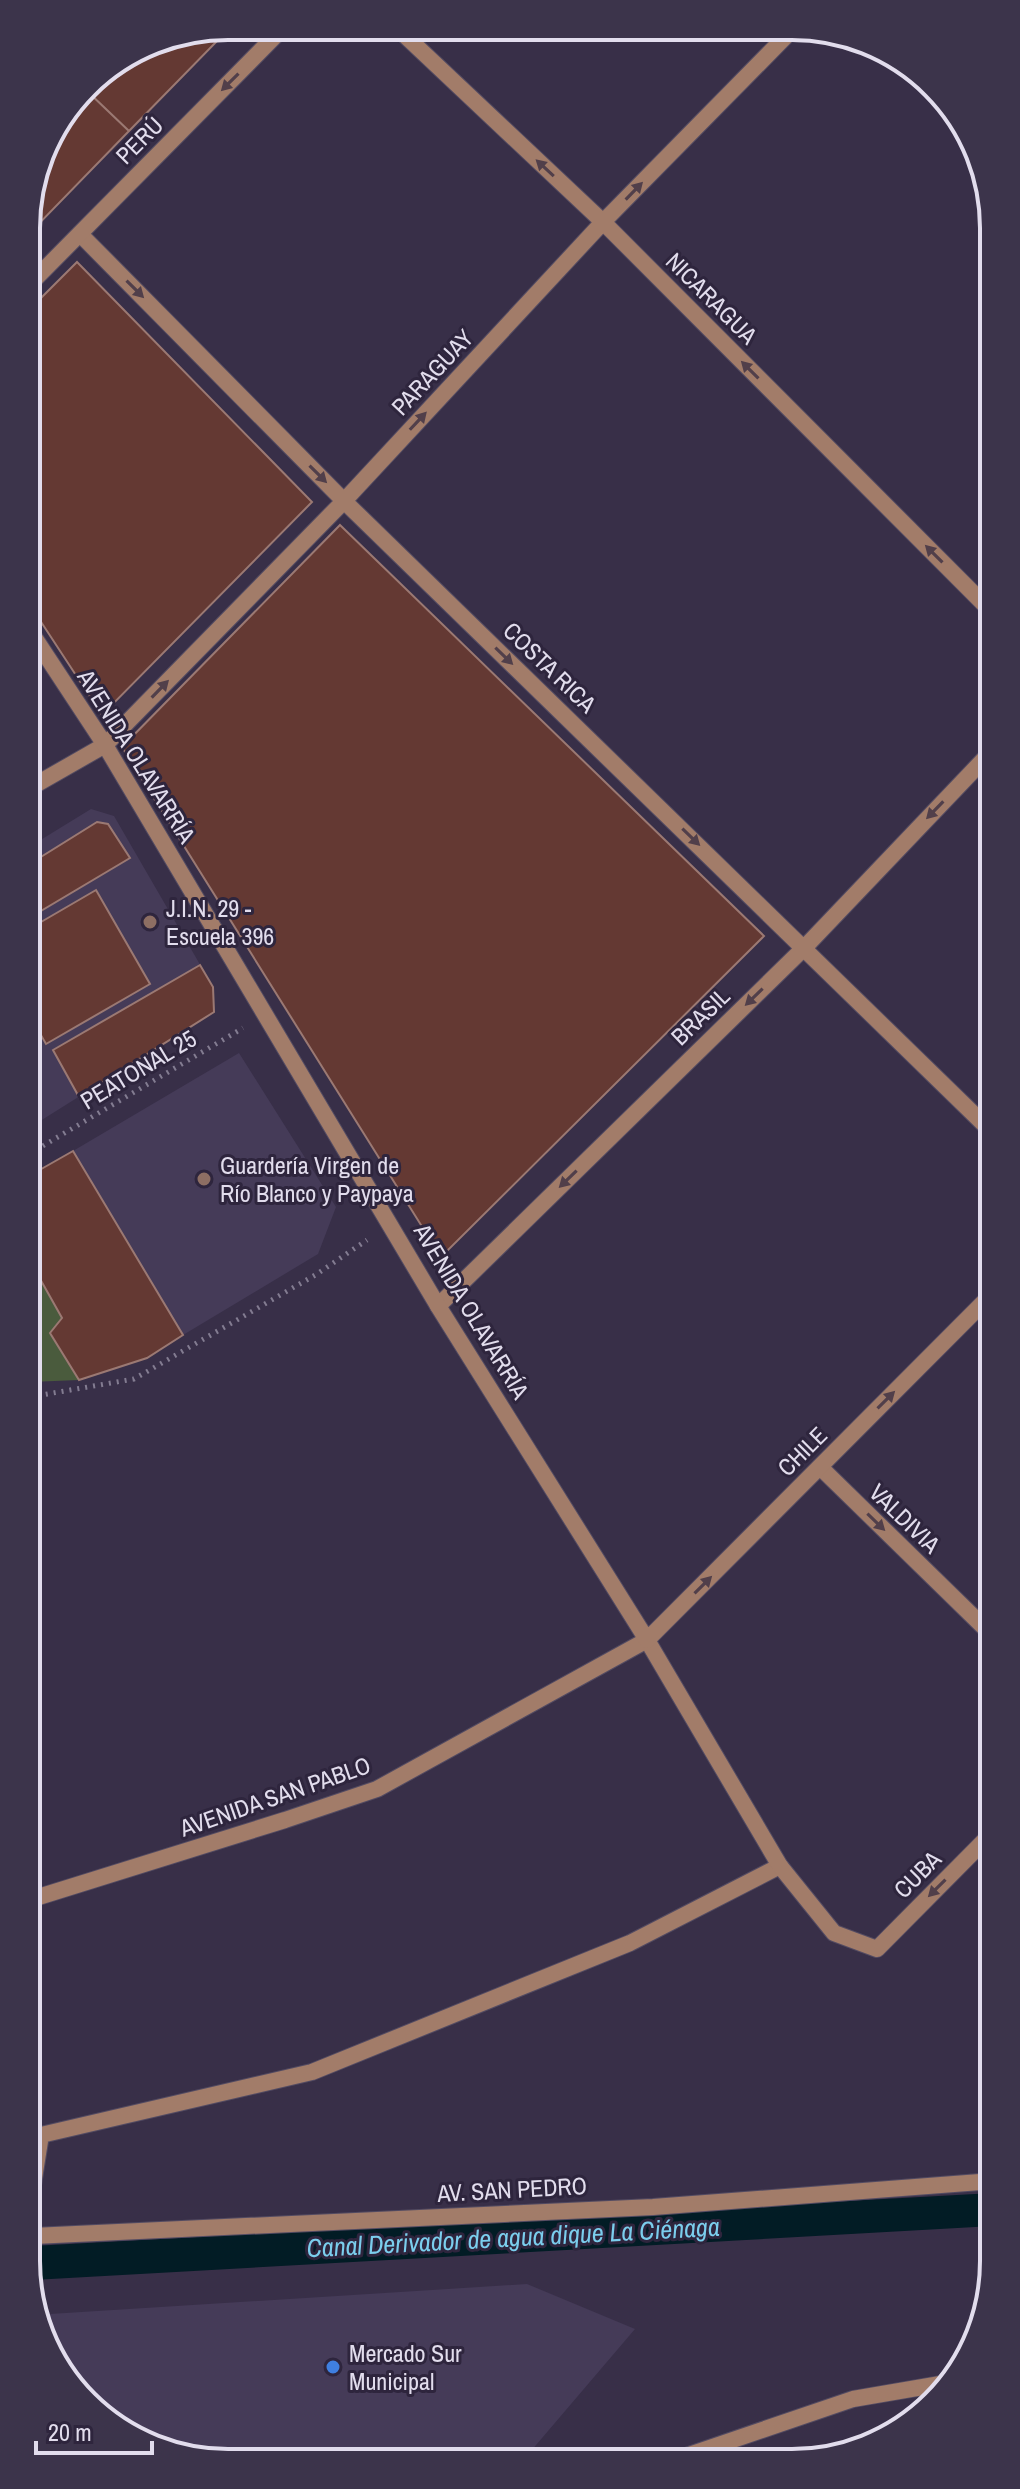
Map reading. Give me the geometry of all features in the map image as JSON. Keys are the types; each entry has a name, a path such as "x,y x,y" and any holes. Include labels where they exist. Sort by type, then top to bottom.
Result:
{"street":[{"name":"PERÚ","path":"40,274 271,40"},
{"name":"NICARAGUA","path":"410,40 603,222 980,600"},
{"name":"PARAGUAY","path":"40,782 105,745 344,501 603,222 782,40"},
{"name":"COSTA RICA","path":"80,234 344,501 980,1120"},
{"name":"AVENIDA OLAVARRÍA","path":"40,646 105,745 438,1306 647,1640 780,1866 834,1933 877,1949"},
{"name":"BRASIL","path":"438,1306 805,947 980,763"},
{"name":"CHILE","path":"647,1640 980,1306"},
{"name":"VALDIVIA","path":"820,1467 980,1623"},
{"name":"AVENIDA SAN PABLO","path":"40,1897 377,1789 647,1640"},
{"name":"CUBA","path":"877,1949 980,1845"},
{"path":"40,2141 41,2135 312,2072 630,1943 780,1866"},
{"name":"AV. SAN PEDRO","path":"40,2236 653,2207 980,2182"},
{"path":"706,2449 853,2399 933,2385"}],"path":[{"name":"PEATONAL 25","path":"40,1148 265,1015"},
{"path":"40,1395 134,1379 317,1274 392,1224"}],"shaded area":[{"path":"91,809 114,816 213,987 214,1012 40,1121 40,840"},
{"name":"Guardería Virgen de Río Blanco y Paypaya","path":"239,1053 336,1207 318,1254 183,1335 73,1151"},
{"name":"Mercado Sur Municipal","path":"527,2284 635,2329 533,2449 228,2449 191,2445 156,2435 114,2410 95,2394 65,2355 47,2314"}],"green space":[{"path":"40,1279 62,1318 50,1333 79,1380 40,1382"}],"water":[{"name":"Canal Derivador de agua dique La Ciénaga","path":"980,2194 980,2227 41,2280 40,2246"}],"building":[{"path":"217,41 129,131 94,97 134,65 156,54 191,44"},
{"path":"94,97 129,131 40,223 46,179 59,145 87,104"},
{"path":"77,262 312,502 102,715 40,620 40,299"},
{"path":"340,525 764,936 441,1257 122,747"},
{"path":"97,822 108,824 130,858 40,911 40,858"},
{"path":"96,890 150,984 46,1044 40,1033 40,923"},
{"path":"200,965 213,987 214,1012 79,1097 53,1050"},
{"path":"73,1151 183,1335 147,1358 79,1380 50,1333 62,1318 40,1279 40,1170"}],"place":[{"name":"J.I.N. 29 - Escuela 396","path":"150,922"},
{"name":"Guardería Virgen de Río Blanco y Paypaya","path":"204,1179"},
{"name":"Mercado Sur Municipal","path":"333,2367"}]}
